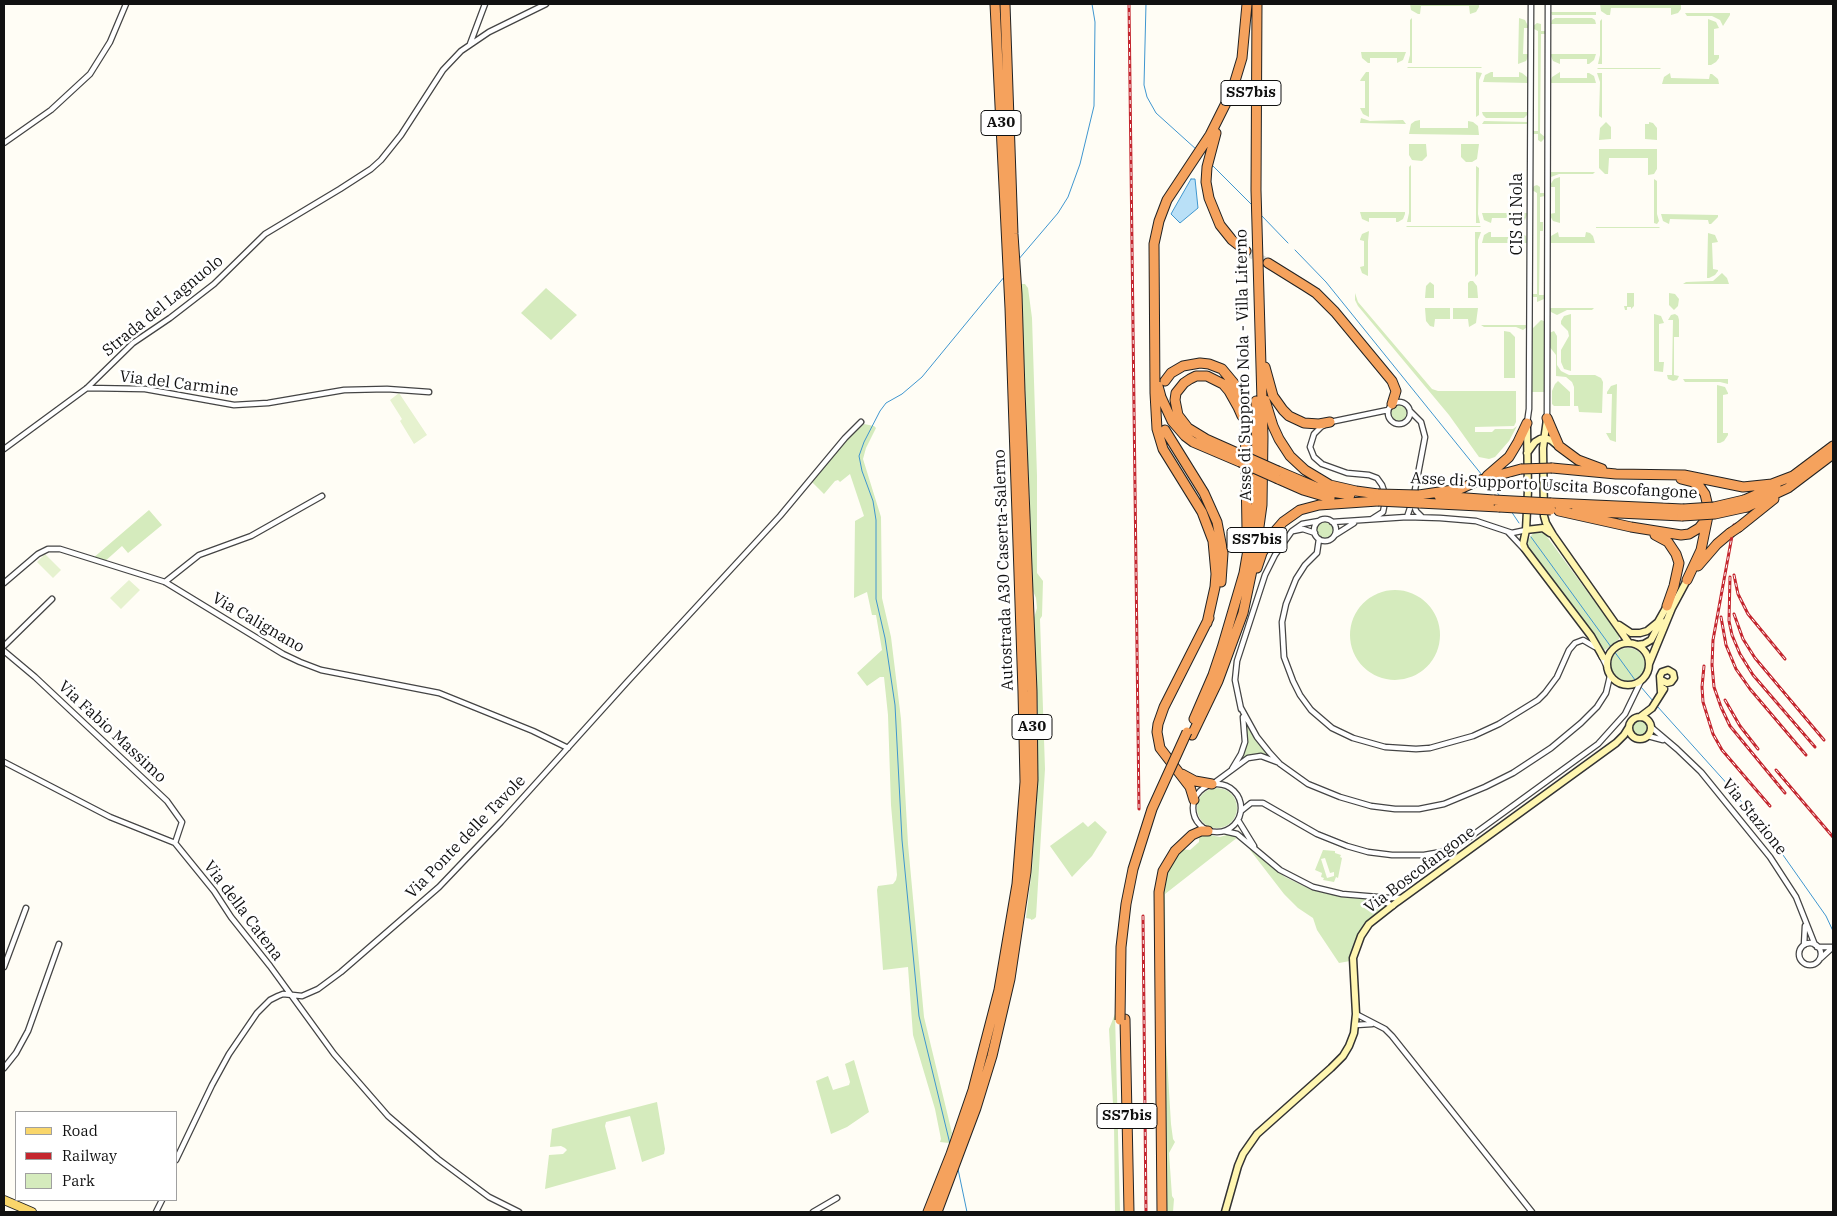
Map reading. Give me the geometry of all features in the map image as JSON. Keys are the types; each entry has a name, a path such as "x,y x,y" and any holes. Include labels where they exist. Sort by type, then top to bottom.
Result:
{"highway":[{"name":"Autostrada A30 Caserta-Salerno","path":"928,1212 951,1154 982,1058 1004,965 1017,884 1025,782 1024,692 1010,308 995,4"},
{"name":"Autostrada A30 Caserta-Salerno","path":"950,1184 962,1154 992,1056 1015,949 1026,872 1033,780 1032,691 1018,294 1013,234 1005,4"},
{"path":"1246,251 1232,240 1215,217 1207,190 1207,148 1232,91 1242,58 1247,4"},
{"name":"Asse di Supporto Nola - Villa Literno","path":"1252,4 1256,190"},
{"name":"Asse di Supporto Nola - Villa Literno","path":"1190,734 1218,681 1243,613 1255,556 1262,505 1263,371 1255,148 1257,4"},
{"path":"1207,148 1196,157 1167,200 1156,233 1154,258 1155,411 1159,439 1169,460 1202,512 1213,541 1216,574 1207,623"},
{"path":"1256,190 1257,228"},
{"name":"Asse di Supporto Nola - Villa Literno","path":"1123,1212 1122,1020 1126,947 1132,904 1150,832 1213,675 1233,613 1244,573 1253,521 1257,481 1257,228"},
{"path":"1268,263 1316,293 1342,320 1392,381 1396,391 1390,407"},
{"path":"1165,381 1176,369 1187,364 1209,364 1222,370 1233,380 1244,401 1248,519 1244,573"},
{"path":"1263,371 1267,410 1284,447 1305,470 1330,485 1378,498"},
{"path":"1263,371 1273,396 1289,416 1304,423 1319,424 1330,422"},
{"path":"1155,376 1166,410 1178,430 1193,442 1241,458"},
{"path":"1245,432 1238,407 1223,384 1207,376 1196,376 1184,383 1176,393 1175,400 1178,415 1182,422 1196,434 1241,458 1278,475 1303,490 1329,498 1378,498"},
{"path":"1547,418 1559,446 1578,460 1616,474"},
{"path":"1491,475 1514,450 1527,423"},
{"path":"1165,430 1212,507 1223,553 1222,578 1215,605 1164,707 1157,732 1160,748 1180,773 1193,793 1194,800"},
{"name":"Asse di Supporto Uscita Boscofangone","path":"1746,503 1793,476 1833,446"},
{"name":"Asse di Supporto Uscita Boscofangone","path":"1378,498 1496,503 1553,508 1683,512 1746,503 1788,488 1833,454"},
{"path":"1417,499 1460,489 1491,475 1521,469 1552,468 1616,474 1684,474 1738,486 1772,484 1793,476"},
{"path":"1659,475 1693,482 1700,487 1708,502 1708,517 1701,550 1687,580"},
{"path":"1687,580 1712,549 1788,488"},
{"path":"1243,613 1262,553 1283,522 1292,515 1309,507 1378,498"},
{"path":"1553,508 1631,527 1681,535 1689,534 1699,528 1708,517"},
{"path":"1631,527 1662,538 1668,542 1676,554 1678,570 1667,606"},
{"path":"1180,773 1195,781 1212,784"},
{"path":"1162,1212 1159,892 1163,871 1175,851 1192,835 1208,831"},
{"name":"Asse di Supporto Nola - Villa Literno","path":"1122,1020 1129,1212"},
{"path":"922,1212 939,1184"},
{"path":"937,1212 950,1184"},
{"path":"943,1212 950,1184"}],"main road":[{"path":"4,1200 32,1212"}],"street":[{"path":"4,143 51,110 90,74 110,42 126,4"},
{"path":"470,44 485,4"},
{"path":"470,44 510,21 546,4"},
{"name":"CIS di Nola","path":"1527,423 1529,409 1531,4"},
{"name":"CIS di Nola","path":"1547,418 1548,4"},
{"name":"Strada del Lagnuolo","path":"88,388 133,343 170,318 214,284 265,234 347,185 381,160 401,135 443,70 470,44"},
{"path":"4,450 88,388"},
{"name":"Via del Carmine","path":"88,388 145,389 234,405 268,403 311,394 344,390 387,389 429,392"},
{"path":"1372,519 1382,514 1384,510 1384,490 1380,481 1373,476 1347,473 1329,468 1318,461 1311,452 1311,442 1314,434 1330,422 1390,407 1401,402 1407,405 1421,422 1425,437 1416,511 1422,517"},
{"path":"1390,407 1390,419 1399,424 1408,419 1410,411"},
{"path":"1547,418 1544,438 1544,516 1553,535 1629,643"},
{"name":"Via Ponte delle Tavole","path":"178,1156 212,1085 249,1024 270,1000 278,996 302,996 318,989 342,972 439,887 780,516 839,444 862,422"},
{"path":"1525,549 1523,544 1526,530 1528,490 1527,423"},
{"path":"1527,454 1534,442 1544,438 1551,440 1559,446"},
{"path":"165,582 198,555 251,536 322,496"},
{"path":"1407,517 1417,499"},
{"path":"1232,769 1241,754 1245,742 1245,728 1235,680 1239,653 1265,575 1275,555 1292,531 1302,524 1325,519 1332,522 1422,517 1476,521 1516,533 1543,528 1553,535"},
{"path":"1292,531 1303,529 1315,533 1319,538 1329,540 1346,527 1360,520"},
{"path":"1315,533 1315,527 1319,521"},
{"path":"1332,522 1336,530 1334,536"},
{"path":"1507,531 1525,549 1591,636 1603,657 1610,676 1620,684 1628,686 1656,674 1661,677"},
{"path":"1319,538 1317,553 1296,579 1286,604 1282,630 1284,657 1300,696 1311,710 1332,728 1353,738 1370,744 1399,749 1426,749 1457,742 1494,727 1538,700 1556,677 1569,650 1575,643 1583,640 1588,642 1595,646 1603,657"},
{"name":"Via Calignano","path":"4,583 38,554 52,549 60,549 165,582 283,654 300,662 321,670 439,693 533,731 568,748"},
{"path":"1241,811 1252,803 1263,803 1317,834 1368,852 1393,855 1424,855 1441,852 1458,845 1598,744 1625,714 1649,665 1672,608 1687,580"},
{"path":"4,646 52,599"},
{"path":"1612,619 1627,631 1640,633 1647,631 1658,622 1667,606"},
{"path":"1606,666 1613,650 1622,644 1644,644 1654,637 1667,606"},
{"path":"1637,645 1645,652 1649,665 1665,683 1673,680 1673,673 1668,670 1661,677"},
{"name":"Via Fabio Massimo","path":"4,651 35,677 167,801 182,822 175,843"},
{"path":"1406,896 1390,898 1342,894 1313,887 1290,876 1237,834 1224,831 1208,831 1200,825 1194,816 1194,800 1201,790 1223,778 1243,760 1253,757 1268,758 1313,786 1356,802 1379,807 1406,809 1444,804 1502,778 1554,746 1597,707 1606,693 1610,676"},
{"name":"Via Boscofangone","path":"1660,693 1661,677"},
{"name":"Via Boscofangone","path":"1648,736 1652,708 1660,693 1669,683"},
{"path":"1241,708 1257,736 1280,764"},
{"name":"Via Boscofangone","path":"1225,1212 1238,1166 1249,1145 1265,1126 1343,1056 1352,1040 1356,1025 1353,968 1356,947 1365,930 1406,896 1616,743 1630,727 1632,721 1652,708"},
{"path":"1639,717 1644,718 1667,742"},
{"path":"1630,727 1630,732 1634,737"},
{"name":"Via Boscofangone","path":"1616,743 1634,737 1641,739 1648,736 1667,742"},
{"name":"Via Stazione","path":"1667,742 1701,772 1751,831 1790,887 1816,946"},
{"path":"4,762 110,817 175,843"},
{"path":"1212,784 1226,786 1233,790 1240,802 1241,811 1238,820 1230,829 1224,831"},
{"path":"1238,820 1244,832 1260,853"},
{"name":"Via della Catena","path":"175,843 214,891 231,917 270,966 289,995 334,1054 388,1116 438,1159 489,1197 519,1212"},
{"path":"1373,897 1393,906"},
{"path":"1390,898 1393,906"},
{"path":"1385,903 1385,912"},
{"path":"4,967 26,908"},
{"path":"1804,920 1806,929 1804,945 1800,951 1802,961 1811,965 1833,947"},
{"path":"4,1068 20,1048 28,1031 59,944"},
{"path":"1804,945 1833,947"},
{"path":"1816,946 1821,952 1820,959"},
{"path":"1356,1014 1385,1029 1392,1036 1532,1212"},
{"path":"1356,1025 1373,1024"},
{"path":"813,1212 837,1198"}],"green space":[{"path":"1410,4 1479,4 1479,7 1476,12 1470,14 1469,6 1421,6 1420,14 1418,14 1411,10"},
{"path":"1600,4 1681,4 1681,9 1678,13 1671,15 1671,8 1611,8 1610,15 1607,15 1601,11"},
{"path":"1551,12 1596,12 1596,15 1552,15"},
{"path":"1685,13 1730,13 1730,15 1723,26 1720,20 1712,16 1687,16"},
{"path":"1412,18 1412,63 1408,63 1410,55 1410,20"},
{"path":"1519,18 1525,20 1528,26 1528,28 1524,28 1523,54 1528,54 1528,57 1526,61 1518,64"},
{"path":"1555,18 1592,18 1596,24 1551,24"},
{"path":"1602,19 1602,64 1598,64 1600,55 1600,21"},
{"path":"1708,19 1716,22 1719,28 1714,29 1714,55 1719,55 1719,58 1711,65 1708,65"},
{"path":"1537,23 1541,24 1541,31 1546,31 1546,34 1541,34 1540,133 1545,137 1541,142 1538,140 1538,134 1533,134 1533,131 1538,131 1538,31 1533,26"},
{"path":"1361,52 1406,52 1403,60 1397,63 1397,58 1370,58 1370,63 1368,63 1362,58"},
{"path":"1550,54 1596,54 1594,60 1589,64 1587,64 1587,59 1560,59 1560,64 1553,61"},
{"path":"1481,67 1482,68 1408,68"},
{"path":"1660,68 1661,69 1598,69"},
{"path":"1366,72 1369,72 1369,117 1363,114 1360,108 1365,108 1365,81 1360,81"},
{"path":"1476,72 1482,73 1479,80 1479,115 1476,117"},
{"path":"1493,72 1493,77 1519,77 1519,72 1527,77 1528,83 1483,82 1485,75"},
{"path":"1560,72 1560,78 1587,78 1587,73 1589,73 1594,76 1596,83 1550,83 1552,77"},
{"path":"1597,73 1602,73 1602,118 1599,116 1600,82"},
{"path":"1670,73 1671,78 1709,79 1710,74 1712,74 1718,79 1719,84 1662,84 1664,77"},
{"path":"1482,112 1528,112 1528,114 1524,118 1486,118"},
{"path":"1361,118 1370,121 1403,120 1406,124 1360,123"},
{"path":"1420,120 1420,128 1468,128 1468,121 1473,122 1478,126 1479,135 1409,134 1411,124"},
{"path":"1484,121 1528,122 1528,124 1482,124"},
{"path":"1606,122 1611,127 1611,139 1599,140 1600,128"},
{"path":"1649,122 1653,123 1657,128 1657,140 1645,139 1645,124 1649,124"},
{"path":"1409,144 1426,144 1427,156 1422,161 1412,160 1409,155"},
{"path":"1461,144 1479,144 1477,159 1472,162 1466,162 1461,157"},
{"path":"1599,149 1657,149 1657,169 1654,174 1648,175 1648,158 1609,158 1608,174 1605,174 1599,168"},
{"path":"1411,165 1411,222 1407,222 1409,213 1409,167"},
{"path":"1476,166 1479,168 1478,214 1480,223 1476,223"},
{"path":"1550,172 1595,172 1593,174 1559,174 1551,177"},
{"path":"1560,177 1560,223 1553,221 1549,214 1555,213 1555,187 1550,187 1550,185 1554,179"},
{"path":"1654,179 1657,181 1657,214 1659,221 1657,224 1654,223"},
{"path":"1537,185 1540,187 1540,193 1545,193 1545,196 1540,197 1540,222 1543,222 1543,231 1540,231 1539,295 1544,295 1544,299 1537,302 1537,297 1532,297 1532,294 1537,294 1537,193 1532,190"},
{"path":"1360,212 1405,212 1405,214 1403,219 1398,222 1396,222 1396,218 1369,218 1369,222 1362,219"},
{"path":"1482,213 1527,213 1527,215 1525,220 1520,223 1518,223 1518,218 1492,218 1491,223 1484,220"},
{"path":"1661,214 1718,215 1718,217 1711,224 1709,224 1708,220 1670,219 1669,224 1663,221"},
{"path":"1480,226 1481,227 1407,227"},
{"path":"1659,227 1660,228 1596,228"},
{"path":"1369,231 1368,276 1362,273 1360,267 1364,266 1364,241 1360,239 1362,234"},
{"path":"1475,232 1481,232 1478,240 1478,274 1475,277"},
{"path":"1491,232 1491,237 1518,237 1518,232 1520,232 1526,236 1527,243 1482,243 1484,235"},
{"path":"1558,232 1559,237 1585,237 1586,232 1590,233 1595,243 1549,243 1551,236"},
{"path":"1708,233 1715,235 1718,242 1712,243 1713,269 1718,271 1715,275 1707,278"},
{"path":"1722,273 1727,278 1729,284 1683,284 1686,282 1713,281"},
{"path":"1473,281 1477,286 1478,298 1468,298 1468,283"},
{"path":"1430,282 1434,285 1434,298 1425,298 1426,286"},
{"path":"1021,284 1025,284 1028,288 1032,318 1037,476 1037,573 1043,581 1042,616 1040,619 1045,769 1036,917 1031,920 1026,918 1037,799 1038,722 1034,618 1037,608 1033,591"},
{"path":"546,288 577,315 551,340 521,313"},
{"path":"1355,293 1358,302 1432,389 1438,391 1516,391 1516,422 1514,426 1475,427 1475,432 1492,432 1495,429 1513,429 1517,426 1509,441 1495,457 1489,459 1479,457 1449,415 1358,306 1355,300"},
{"path":"1627,293 1634,293 1634,306 1631,309 1631,307 1627,307 1627,310 1625,310 1624,306 1627,306"},
{"path":"1669,293 1675,294 1679,299 1678,306 1674,310 1669,305"},
{"path":"1425,308 1450,308 1450,319 1435,319 1434,327 1430,326 1426,321"},
{"path":"1453,308 1478,308 1476,323 1469,327 1468,319 1453,319"},
{"path":"1549,308 1594,308 1592,310 1567,310 1557,315 1551,312"},
{"path":"1571,314 1571,371 1564,369 1561,362 1561,350 1569,336 1561,321 1564,316"},
{"path":"1654,314 1661,316 1664,323 1659,324 1659,362 1664,362 1663,372 1654,371"},
{"path":"1675,314 1679,320 1679,337 1674,337 1674,375 1679,376 1677,380 1673,381 1668,379 1667,375 1672,375 1673,320 1668,320 1671,315"},
{"path":"1541,320 1544,321 1544,392 1531,392 1532,329"},
{"path":"1481,325 1527,325 1527,327 1523,330 1516,327 1484,327"},
{"path":"1504,331 1510,332 1515,337 1515,378 1504,378"},
{"path":"1554,331 1557,336 1557,365 1561,371 1569,375 1595,375 1601,378 1603,382 1602,413 1579,412 1578,406 1574,406 1574,387 1572,382 1566,377 1556,376 1556,355 1549,346 1549,333"},
{"path":"1683,379 1728,379 1728,384 1720,382 1685,382"},
{"path":"1558,381 1570,392 1570,406 1554,406 1552,404 1552,391"},
{"path":"1617,384 1616,442 1610,440 1606,433 1611,433 1612,394 1607,394 1607,392 1611,386"},
{"path":"1717,385 1725,387 1728,393 1723,395 1723,433 1728,433 1728,435 1720,443 1717,443"},
{"path":"399,393 427,435 414,444 390,400"},
{"path":"1396,405 1402,405 1407,410 1405,419 1396,421 1391,416 1391,410"},
{"path":"864,424 876,428 863,459 881,517 882,598 891,637 901,719 908,844 924,1017 952,1133 949,1143 940,1142 935,1109 913,1035 908,967 883,970 877,890 878,886 893,884 897,875 891,805 888,715 884,677 880,677 867,686 857,673 882,650 876,615 872,615 867,592 854,598 855,521 864,516 850,474 840,482 838,480 835,481 824,494 812,482 848,438"},
{"path":"149,510 162,525 128,553 122,546 103,563 92,559"},
{"path":"1325,522 1333,530 1325,538 1317,530"},
{"path":"1534,532 1545,534 1619,635 1619,639 1605,650 1603,650 1529,549 1527,541"},
{"path":"45,554 61,570 53,578 37,562"},
{"path":"129,580 140,590 121,609 110,598"},
{"path":"1395,590 1412,594 1427,603 1436,618 1440,635 1436,652 1427,667 1412,676 1395,680 1378,676 1363,667 1354,652 1350,635 1354,618 1363,603 1378,594"},
{"path":"1628,648 1635,649 1640,653 1644,658 1644,672 1640,677 1635,681 1628,682 1621,681 1616,677 1612,672 1611,665 1612,658 1616,653 1621,649"},
{"path":"1641,720 1649,728 1641,736 1633,728"},
{"path":"1247,722 1251,732 1271,757 1255,754 1241,759 1247,740"},
{"path":"1213,788 1221,788 1228,791 1234,797 1237,808 1234,819 1228,825 1221,828 1213,828 1206,825 1200,819 1197,812 1197,804 1200,797 1206,791"},
{"path":"1095,821 1107,832 1092,856 1072,877 1050,846 1083,822 1088,827"},
{"path":"1230,834 1238,837 1165,894 1166,1042 1171,1124 1175,1142 1169,1153 1172,1196 1174,1199 1173,1212 1165,1212 1161,905 1166,874 1180,849 1190,850 1199,842 1199,835 1220,837"},
{"path":"1251,848 1285,877 1312,890 1380,901 1384,904 1383,910 1358,936 1350,961 1339,963 1317,930 1313,918 1298,908 1284,894 1250,850"},
{"path":"1323,850 1335,851 1335,853 1341,855 1338,878 1336,877 1334,882 1323,880 1324,878 1321,877 1322,873 1315,870","holes":["1325,858 1330,873 1334,872 1334,876 1327,878 1321,859"]},
{"path":"1115,1014 1120,1212 1115,1212 1114,1123 1109,1029"},
{"path":"854,1060 869,1112 847,1127 831,1134 816,1081 828,1076 833,1090 849,1085 850,1082 845,1064"},
{"path":"657,1102 665,1149 664,1154 642,1162 630,1116 606,1122 605,1126 616,1169 545,1189 549,1155 563,1154 567,1150 561,1146 550,1147 552,1129"}],"water":[{"path":"1191,179 1195,179 1198,208 1180,223 1171,214"}],"waterway":[{"path":"1018,260 1058,213 1068,197 1080,164 1094,106 1095,22 1092,4"},
{"path":"1146,4 1144,85 1147,97 1156,113 1197,150"},
{"path":"1212,165 1252,205"},
{"path":"1261,215 1288,243"},
{"path":"1295,250 1326,282 1482,475"},
{"path":"950,1144 919,1016 902,840 895,705 885,638 876,599 876,520 873,501 862,471 859,456 864,442 886,403 902,394 922,377 1005,276"},
{"path":"1488,482 1500,496"},
{"path":"1511,511 1519,523"},
{"path":"1531,537 1638,684"},
{"path":"1641,687 1653,701"},
{"path":"1657,706 1730,787 1783,855 1826,916 1833,931"},
{"path":"958,1169 967,1212"}],"tunnel":[{"path":"1246,251 1268,263"}],"railway":[{"path":"1129,4 1139,809"},
{"path":"1734,525 1713,640 1712,665 1714,687 1730,726 1785,793"},
{"path":"1734,575 1738,594 1748,614 1785,659"},
{"path":"1730,577 1729,621 1732,635 1740,654 1753,675 1815,747"},
{"path":"1734,614 1743,639 1755,658 1824,740"},
{"path":"1721,617 1726,645 1736,669 1750,689 1806,755"},
{"path":"1704,666 1703,702 1713,734 1722,750 1770,806"},
{"path":"1725,700 1740,726 1758,749"},
{"path":"1776,770 1833,837"},
{"path":"1143,916 1146,1212"}]}
